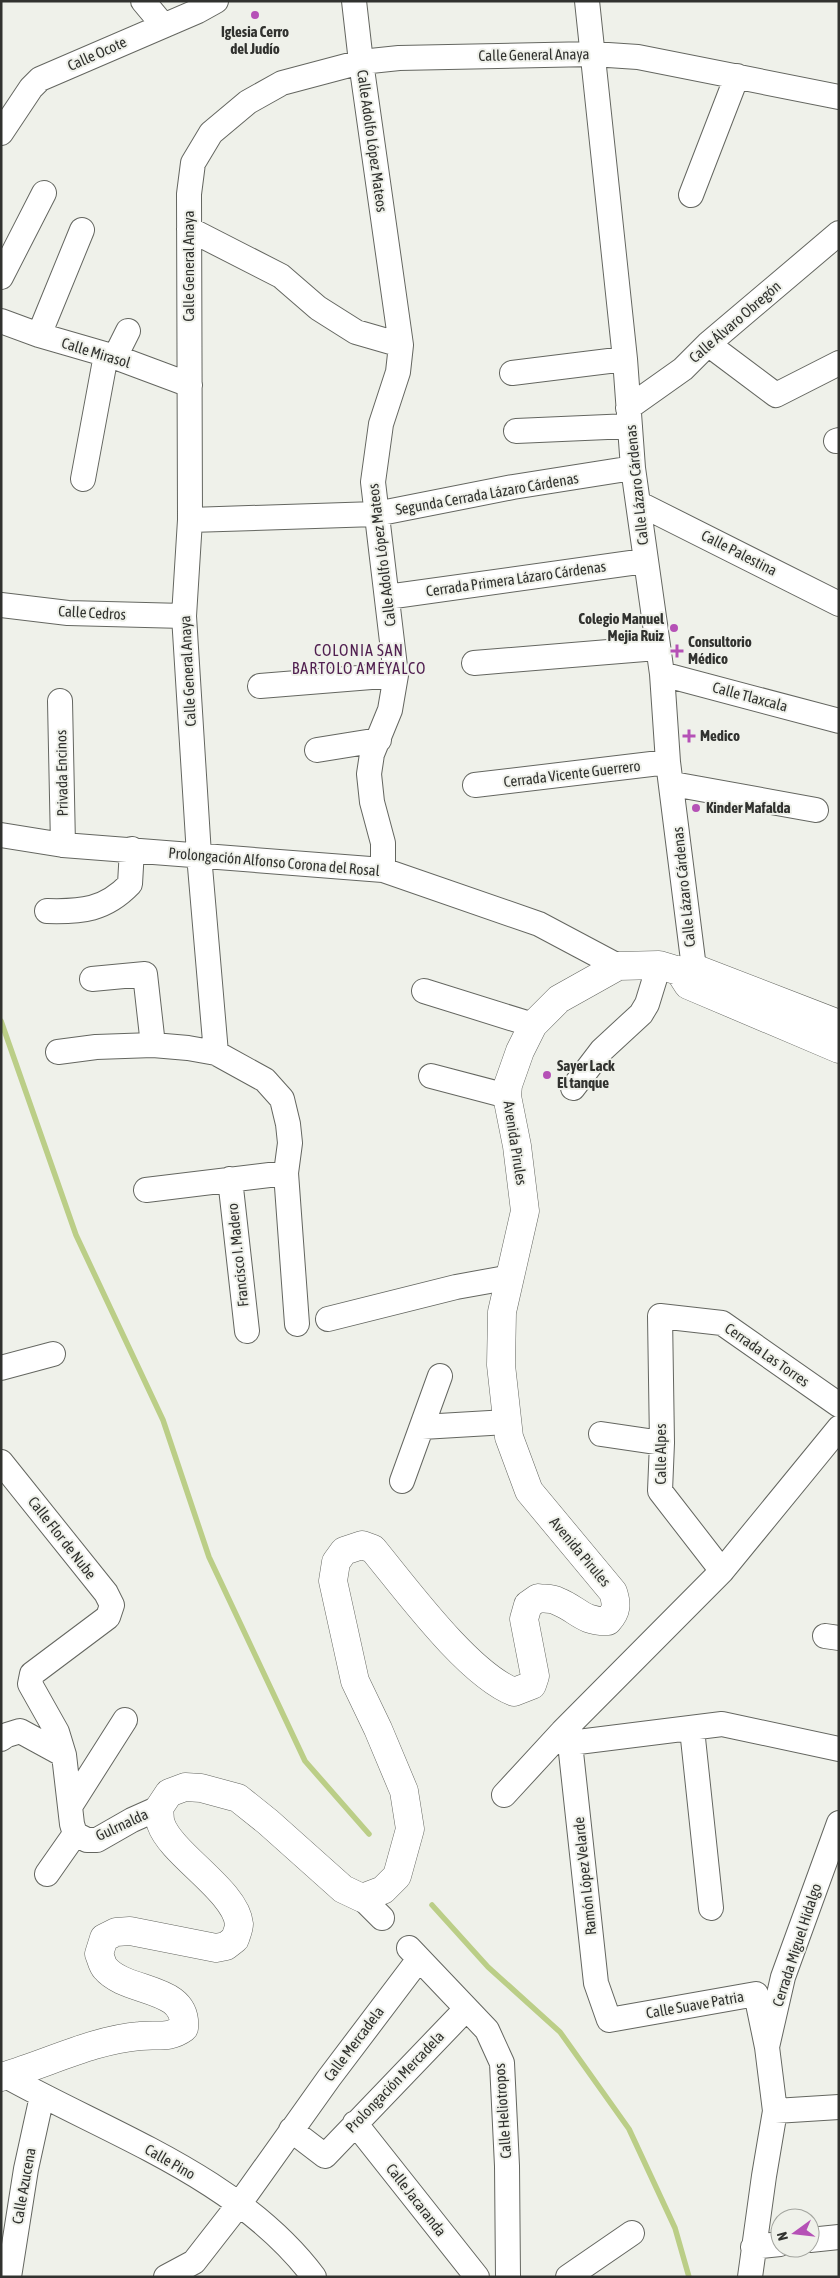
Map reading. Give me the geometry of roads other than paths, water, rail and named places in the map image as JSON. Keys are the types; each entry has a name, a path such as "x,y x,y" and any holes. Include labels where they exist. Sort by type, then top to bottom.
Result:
{"street":[{"path":"143,1 163,25"},
{"name":"Calle Adolfo López Mateos","path":"354,1 401,345 398,372 381,424 372,482 396,676 390,710 372,754 369,774 372,802 383,843 383,870"},
{"name":"Calle Lázaro Cárdenas","path":"588,1 625,359 633,468 662,674 671,773 680,973"},
{"name":"Calle Ocote","path":"1,133 31,88 40,79 163,25 201,5"},
{"name":"Calle General Anaya","path":"216,1053 199,856 184,616 190,520 189,194 193,163 211,133 248,102 282,84 361,62 399,58 593,54 638,58 839,97"},
{"path":"691,195 737,76"},
{"path":"1,277 44,193"},
{"path":"189,229 281,276 318,308 356,332 401,345"},
{"path":"39,335 82,230"},
{"name":"Calle Álvaro Obregón","path":"629,417 708,344 839,233"},
{"name":"Calle Mirasol","path":"1,321 39,335 110,356 190,385"},
{"path":"83,479 110,356 128,331"},
{"path":"708,344 776,395 839,363"},
{"path":"512,373 625,359"},
{"path":"516,431 629,417"},
{"name":"Segunda Cerrada Lázaro Cárdenas","path":"190,520 376,514 513,487 633,468"},
{"name":"Calle Palestina","path":"638,503 839,604"},
{"name":"Cerrada Primera Lázaro Cárdenas","path":"387,597 645,561"},
{"name":"Calle Cedros","path":"1,605 68,613 184,616"},
{"path":"474,663 658,648"},
{"name":"Calle Tlaxcala","path":"662,674 839,721"},
{"path":"260,686 396,676"},
{"name":"Privada Encinos","path":"60,701 63,845"},
{"path":"317,750 379,740"},
{"name":"Cerrada Vicente Guerrero","path":"475,786 671,773 816,810"},
{"name":"Prolongación Alfonso Corona del Rosal","path":"1,835 63,845 383,870 539,924 618,966"},
{"path":"47,911 71,912 102,906 118,896 130,884 132,849"},
{"path":"618,966 680,973 839,1024"},
{"name":"Avenida Pirules","path":"362,1898 383,1890 397,1876 410,1829 404,1791 355,1681 333,1581 336,1562 344,1551 362,1545 373,1549 457,1648 501,1687 514,1692 532,1685 535,1676 524,1619 528,1605 538,1598 557,1600 580,1616 595,1622 608,1621 615,1613 617,1603 613,1592 529,1491 508,1437 501,1365 502,1312 525,1211 517,1146 503,1095 520,1051 533,1025 559,999 618,966"},
{"path":"680,973 839,1050"},
{"path":"573,1088 602,1050 641,1014 647,1004 680,973"},
{"path":"92,979 145,974 153,1045"},
{"path":"424,991 533,1025"},
{"path":"58,1052 96,1047 153,1045 188,1048 216,1053 265,1080 282,1100 288,1124 290,1143 286,1173 297,1324"},
{"path":"431,1076 503,1095"},
{"path":"146,1190 286,1173"},
{"name":"Francisco I. Madero","path":"230,1179 247,1331"},
{"path":"328,1319 456,1288 511,1277"},
{"name":"Cerrada Las Torres","path":"660,1316 722,1323 839,1405"},
{"name":"Calle Alpes","path":"660,1316 662,1442 660,1490 722,1571"},
{"path":"1,1368 53,1354"},
{"path":"402,1481 440,1376"},
{"path":"422,1426 506,1422"},
{"path":"504,1795 567,1737 722,1571 839,1428"},
{"path":"601,1434 662,1442"},
{"name":"Calle Flor de Nube","path":"1,1462 106,1593 112,1605 108,1617 32,1674 30,1684 57,1732 64,1755"},
{"path":"71,1805 125,1720"},
{"path":"567,1737 692,1729 722,1724 839,1749"},
{"path":"692,1729 711,1908"},
{"path":"1,1740 6,1735 20,1732 64,1755 72,1824 76,1834"},
{"name":"Ramón López Velarde","path":"567,1737 596,1983 609,2020"},
{"path":"4,2077 97,2045 142,2036 166,2036 176,2034 184,2028 185,2018 182,2010 167,1997 127,1983 105,1969 99,1954 104,1938 116,1932 130,1931 216,1948 226,1946 235,1940 239,1924 234,1910 198,1866 169,1838 161,1824 159,1808 170,1793 185,1787 201,1788 238,1798 268,1822 343,1889 362,1898 382,1918"},
{"name":"Gulrnalda","path":"47,1874 76,1834 86,1840 97,1840 132,1820 159,1808"},
{"name":"Cerrada Miguel Hidalgo","path":"750,2277 753,2248 776,2112 767,2047 783,1977 839,1823"},
{"name":"Calle Heliotropos","path":"414,1954 487,2030 502,2063 507,2166 508,2277"},
{"name":"Calle Mercadela","path":"166,2277 194,2262 240,2203 414,1954"},
{"name":"Calle Suave Patria","path":"609,2020 756,1994 767,2047"},
{"name":"Prolongación Mercadela","path":"291,2130 324,2156 466,2009"},
{"name":"Calle Pino","path":"4,2077 150,2151 240,2203 300,2258 314,2277"},
{"name":"Calle Azucena","path":"9,2277 26,2169 42,2096"},
{"path":"776,2112 839,2107"},
{"name":"Calle Jacaranda","path":"355,2123 477,2277"},
{"path":"568,2277 632,2234"},
{"path":"820,2239 839,2237"},
{"path":"753,2248 770,2245"}],"waterway":[{"path":"1,1021 76,1235 163,1420 209,1557 305,1761 369,1834"},
{"path":"432,1905 488,1967 560,2032 629,2129 675,2228 689,2277"}],"place":[{"name":"Iglesia Cerro del Judío","path":"255,15"},
{"name":"Colegio Manuel Mejia Ruiz","path":"674,628"},
{"name":"Consultorio Médico","path":"677,651"},
{"name":"Medico","path":"689,736"},
{"name":"Kinder Mafalda","path":"696,808"},
{"name":"Sayer Lack El tanque","path":"547,1075"}],"district":[{"name":"COLONIA SAN BARTOLO AMEYALCO","path":"359,659"}]}
